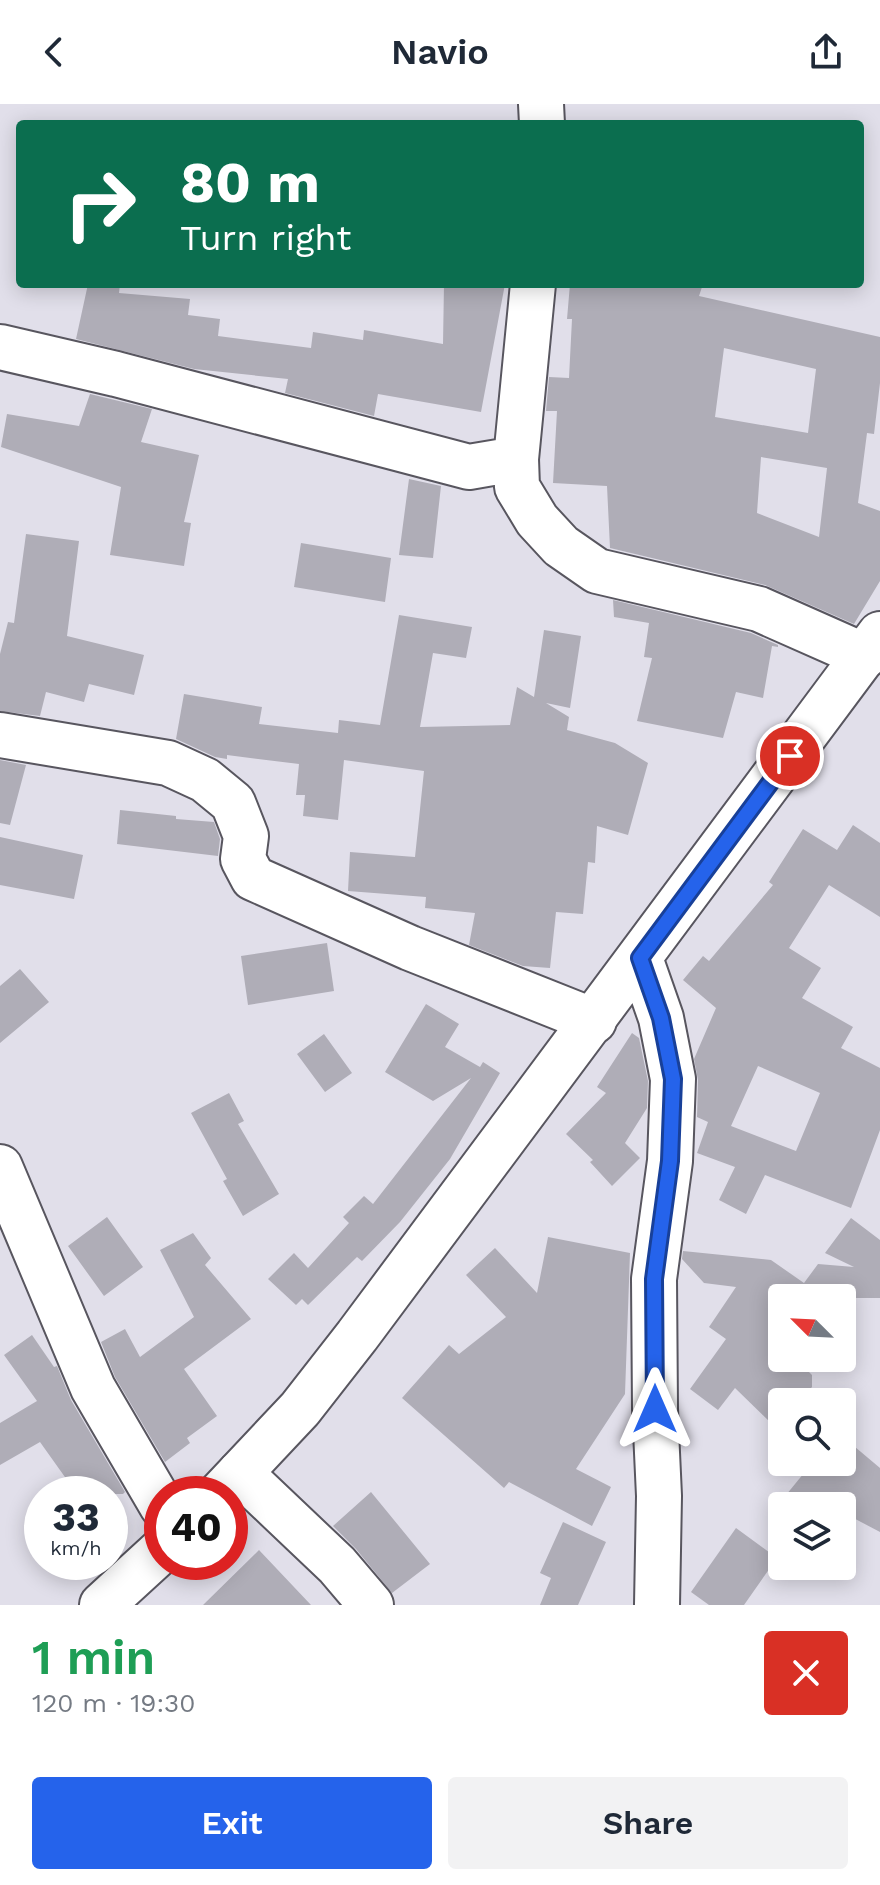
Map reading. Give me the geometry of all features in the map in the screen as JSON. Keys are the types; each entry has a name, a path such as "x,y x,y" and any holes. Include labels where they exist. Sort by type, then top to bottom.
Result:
{"street":[{"path":"237,1476 300,1409 357,1336 872,645 759,609 597,571 561,546 537,520 517,487 516,459 533,288"},
{"path":"0,347 116,374 469,467 516,459"},
{"path":"0,735 168,763 205,780 233,803 246,836 243,859 253,878 410,948 594,1021"},
{"path":"640,958 661,1018 673,1079 670,1161 654,1279 659,1496 657,1605"},
{"path":"0,1167 93,1388 144,1476"},
{"path":"248,1498 337,1565 371,1605"},
{"path":"102,1605 144,1566"}],"building":[{"path":"87,288 120,288 119,293 190,299 188,315 220,319 218,336 311,348 313,332 363,340 364,330 443,344 444,288 504,288 481,412 378,394 374,416 285,393 288,379 194,369 76,339"},
{"path":"570,288 702,288 699,296 880,337 880,383 874,434 867,433 858,503 880,511 880,581 854,624 765,585 610,548 607,486 553,483 557,411 546,411 549,377 569,378 572,319 567,319","holes":["724,348 816,369 808,433 715,417","761,457 827,468 819,537 757,513"]},
{"path":"90,394 152,409 141,442 199,455 184,522 191,523 184,566 110,555 121,487 1,447 7,414 79,426"},
{"path":"409,479 441,486 433,558 399,555"},
{"path":"26,534 79,541 67,636 144,655 134,695 89,684 84,702 46,692 40,716 0,711 0,654 8,622 14,623"},
{"path":"301,543 391,558 385,602 294,587"},
{"path":"613,600 751,633 778,645 772,646 763,698 736,692 723,738 637,721 652,658 644,657 649,623 614,617"},
{"path":"399,615 472,627 466,658 433,653 420,727 510,725 517,687 534,697 544,630 581,636 570,708 546,703 569,717 567,730 615,743 648,763 628,835 597,826 595,863 588,862 583,914 556,912 550,968 523,966 469,945 475,913 425,908 426,897 348,891 350,852 415,857 424,771 344,760 338,820 303,816 305,795 296,795 299,764 227,755 227,759 215,757 176,739 184,694 262,707 259,724 338,733 339,720 380,725"},
{"path":"0,760 26,765 10,825 0,823"},
{"path":"120,810 214,822 220,839 218,856 117,844"},
{"path":"853,825 880,843 880,917 829,885 789,948 821,968 802,998 853,1027 841,1048 880,1068 880,1130 851,1208 765,1175 746,1214 719,1200 735,1167 697,1153 708,1122 697,1117 698,1080 694,1059 716,1008 683,980 703,956 709,961 773,885 769,882 803,829 837,850","holes":["758,1066 820,1093 796,1151 731,1126"]},
{"path":"0,837 83,855 74,899 0,885"},
{"path":"327,943 334,991 248,1005 241,956"},
{"path":"20,969 49,1002 0,1043 0,986"},
{"path":"426,1004 459,1024 445,1047 480,1067 483,1062 500,1073 450,1159 400,1222 362,1261 357,1257 308,1305 302,1299 296,1305 268,1279 294,1253 308,1268 349,1223 343,1217 364,1196 373,1204 471,1078 433,1101 385,1072"},
{"path":"632,1033 639,1038 648,1081 647,1108 625,1143 640,1158 612,1186 590,1162 593,1160 566,1134 606,1093 597,1087"},
{"path":"324,1034 352,1073 325,1092 297,1054"},
{"path":"229,1093 244,1121 238,1124 279,1194 243,1216 191,1113"},
{"path":"107,1217 143,1267 104,1296 68,1246"},
{"path":"851,1218 880,1240 880,1298 856,1298 856,1284 768,1284 768,1372 809,1372 812,1375 811,1388 768,1388 768,1420 735,1388 718,1410 690,1389 726,1339 709,1327 736,1287 704,1283 682,1259 683,1251 771,1260 804,1283 818,1264 854,1267 825,1253"},
{"path":"193,1233 211,1258 205,1265 251,1319 184,1369 217,1416 187,1438 190,1443 165,1462 115,1377 101,1342 125,1329 140,1357 194,1317 160,1250"},
{"path":"548,1237 630,1253 625,1394 576,1469 611,1487 592,1526 509,1482 504,1488 402,1398 449,1345 459,1354 506,1317 466,1275 495,1248 537,1293"},
{"path":"32,1335 54,1367 57,1366 71,1400 116,1476 64,1476 40,1442 0,1465 0,1423 37,1401 4,1355"},
{"path":"856,1448 880,1468 880,1532 856,1519 856,1492 788,1492 802,1476 856,1476"},
{"path":"371,1492 430,1564 392,1593 333,1526"},
{"path":"563,1522 606,1542 578,1605 540,1605 551,1578 540,1573"},
{"path":"736,1528 768,1551 768,1571 744,1605 709,1605 691,1592"},
{"path":"259,1550 311,1605 203,1605 228,1580 248,1580 248,1561"}],"route":[{"path":"655,1409 654,1279 670,1161 673,1079 661,1018 640,958 790,756"}]}
